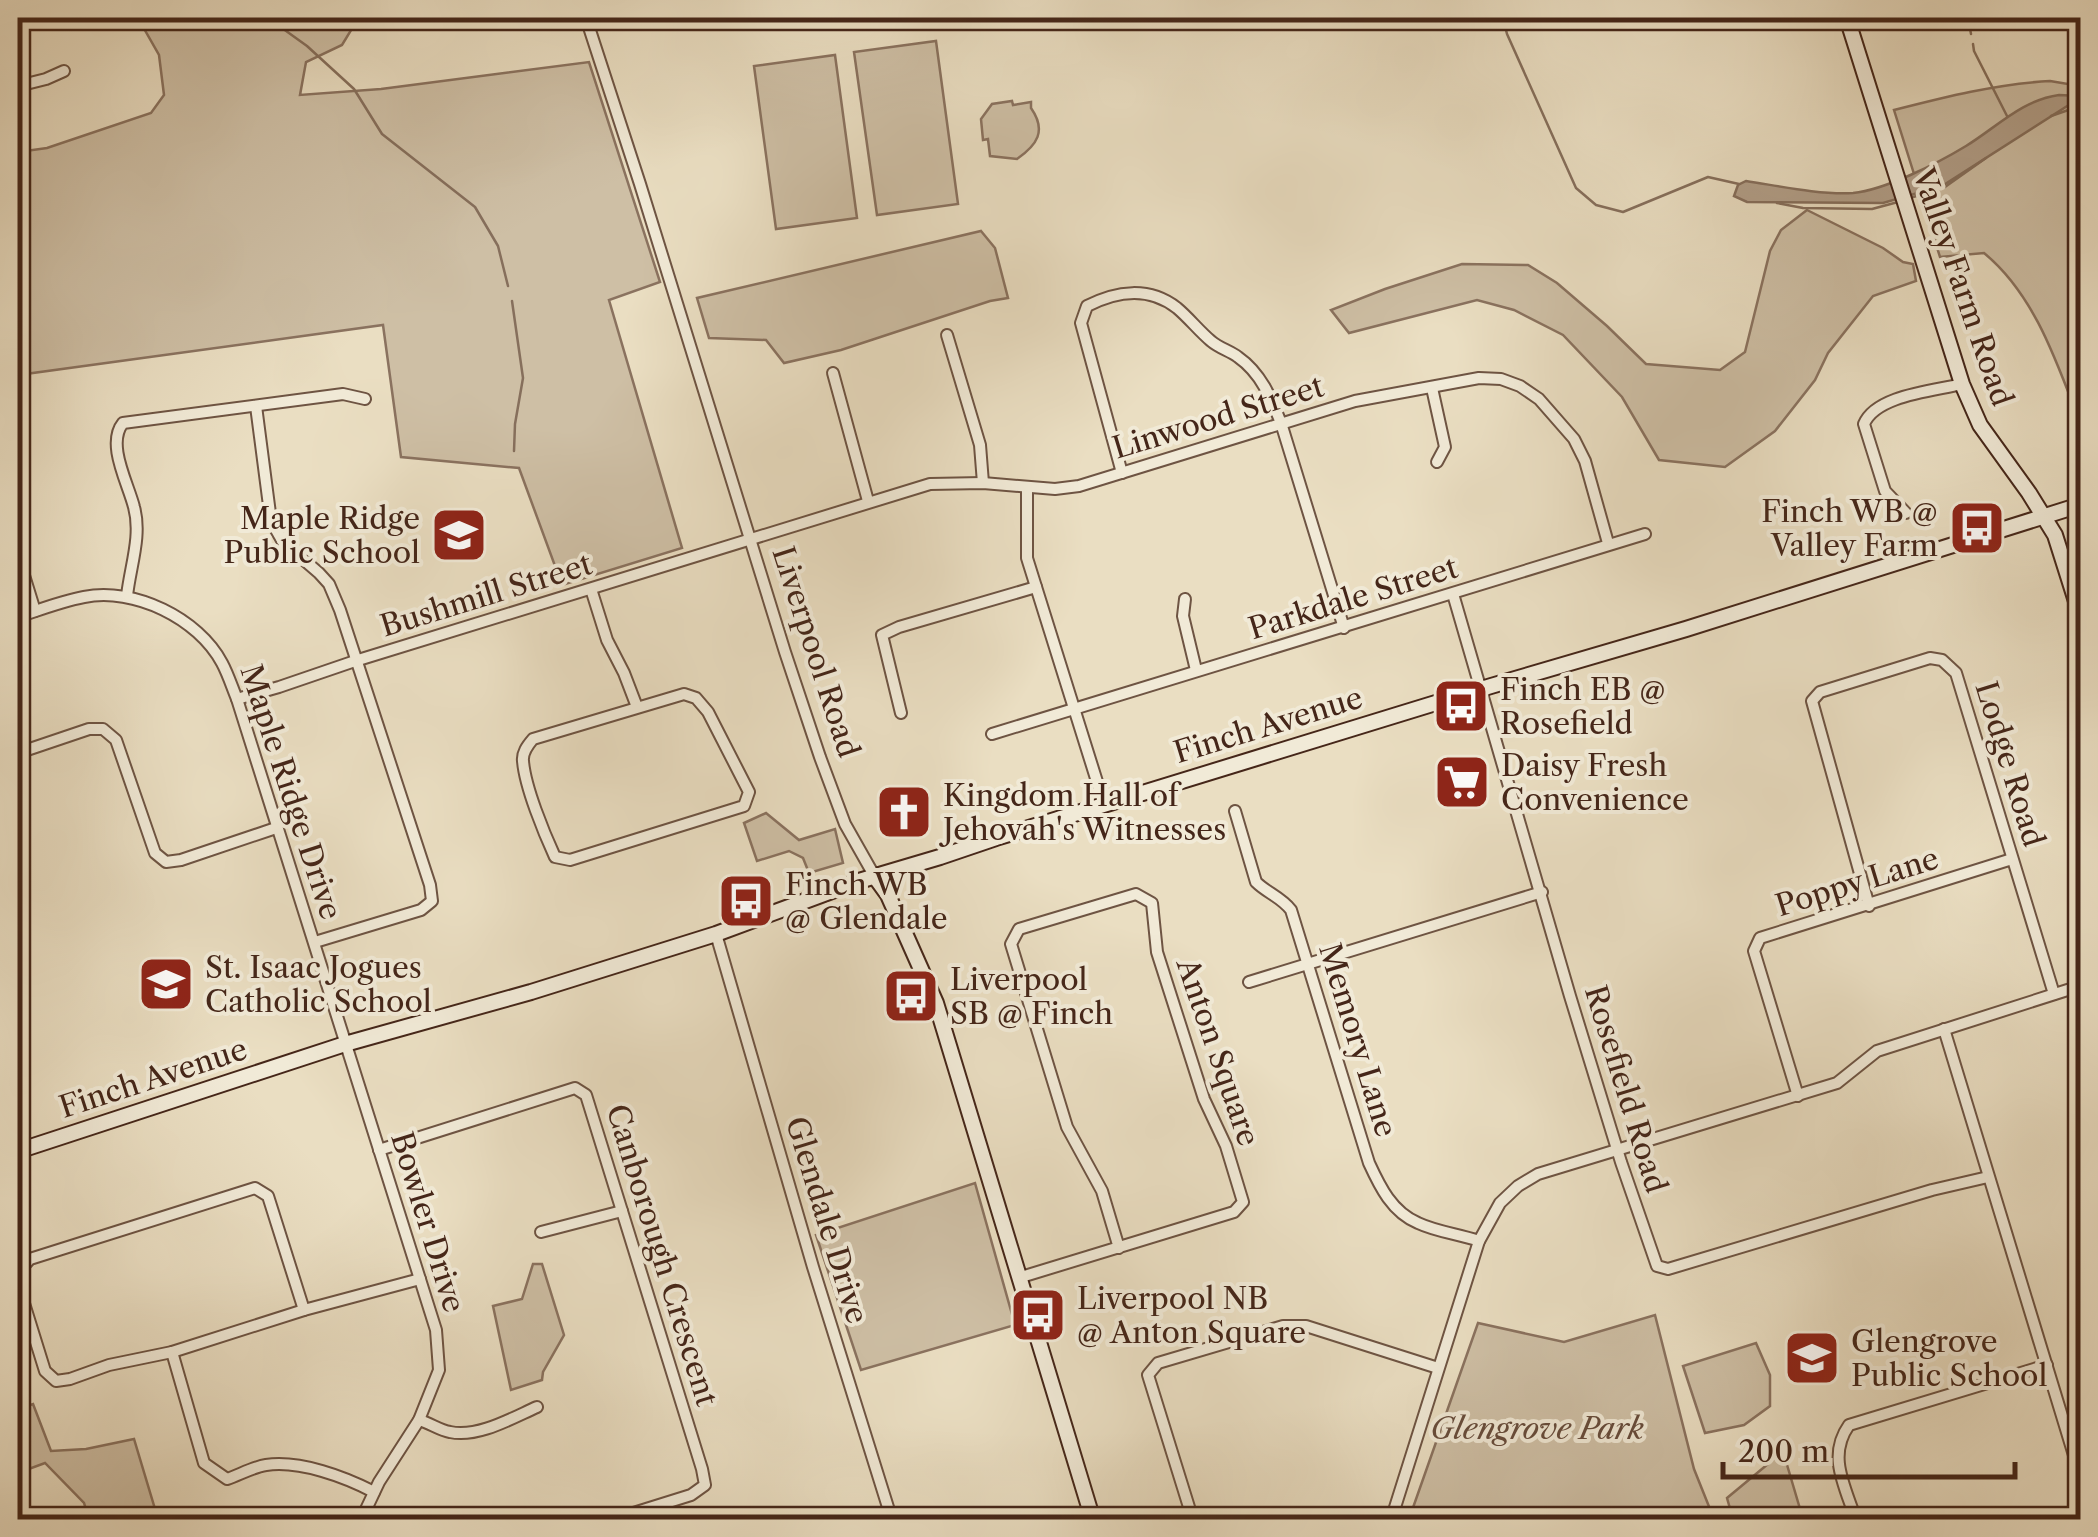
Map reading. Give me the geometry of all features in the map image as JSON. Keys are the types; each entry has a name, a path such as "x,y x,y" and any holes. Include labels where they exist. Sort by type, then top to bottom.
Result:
{"main road":[{"name":"Valley Farm Road","path":"1847,18 1962,384 1980,425 2054,534 2080,614"},
{"name":"Finch Avenue","path":"18,1151 345,1044 716,934 875,877 1104,804 1686,630 2080,505"},
{"name":"Liverpool Road","path":"875,877 888,896 936,1003 1092,1520"}],"street":[{"name":"Liverpool Road","path":"586,18 820,758 845,824 875,877"},
{"path":"18,86 64,71"},
{"path":"1122,473 1081,323 1087,306 1106,296 1128,292 1154,296 1175,306 1213,344 1239,357 1259,376 1280,422 1344,628"},
{"path":"947,335 980,445 983,483"},
{"path":"832,373 868,501"},
{"name":"Linwood Street","path":"750,539 930,484 983,483 1054,489 1079,486 1354,401 1479,378 1500,379 1520,386 1539,399 1574,439 1586,461 1608,543"},
{"path":"1906,513 1885,491 1864,424 1868,413 1885,402 1962,384"},
{"path":"1432,388 1445,447 1437,462"},
{"path":"128,596 137,536 136,512 115,444 116,432 123,423 343,394 365,399"},
{"path":"256,406 271,521 283,542 329,584 430,884 432,901 421,910 315,942"},
{"path":"1027,487 1027,558 1104,804"},
{"name":"Parkdale Street","path":"992,734 1645,534"},
{"name":"Bushmill Street","path":"236,699 750,539"},
{"path":"18,556 35,611"},
{"path":"901,713 882,635 898,626 1036,587"},
{"path":"591,589 637,707"},
{"name":"Rosefield Road","path":"1452,594 1570,996 1657,1266 1668,1269 1988,1177"},
{"name":"Maple Ridge Drive","path":"18,617 86,596 128,596 156,605 178,618 222,661 345,1044"},
{"path":"1185,599 1183,616 1196,670"},
{"name":"Lodge Road","path":"1870,906 1812,701 1820,692 1930,658 1942,660 1956,674 2054,994"},
{"path":"684,694 696,698 708,712 749,792 746,804 570,860 555,857 529,785 522,758 526,748 533,740 637,707 684,694"},
{"path":"18,752 89,729 103,729 116,740 155,853 166,862 276,828"},
{"name":"Memory Lane","path":"1235,810 1256,882 1292,910 1369,1163 1382,1190 1396,1208 1416,1223 1478,1241"},
{"name":"Poppy Lane","path":"1798,1096 1754,951 1760,938 2012,859"},
{"path":"1248,982 1542,892"},
{"name":"Anton Square","path":"1018,1278 1119,1248 1234,1212 1243,1202 1226,1146 1204,1100 1158,952 1152,903 1136,894 1019,929 1011,944 1068,1127 1102,1191 1119,1248"},
{"name":"Glendale Drive","path":"716,934 892,1520"},
{"path":"1391,1520 1478,1241 1500,1202 1518,1186 1538,1174 1838,1084 1877,1051 2080,986"},
{"path":"1944,1029 2080,1475"},
{"name":"Bowler Drive","path":"345,1044 436,1330 439,1370 419,1420 361,1520"},
{"name":"Canborough Crescent","path":"379,1150 576,1088 586,1096 705,1485 690,1495 611,1520"},
{"path":"304,1310 268,1196 256,1188 30,1259 21,1269 18,1281 45,1371 56,1381 172,1352 304,1310 420,1279"},
{"path":"541,1232 622,1211"},
{"path":"1193,1520 1148,1375 1158,1363 1283,1326 1306,1326 1438,1368"},
{"path":"172,1352 204,1462 227,1479 266,1465 296,1466 374,1492"},
{"path":"1856,1520 1837,1452 1849,1425 2047,1364"},
{"path":"419,1420 446,1432 464,1434 538,1408"}],"green space":[{"path":"138,18 349,18 353,27 342,45 306,62 300,95 381,89 589,62 660,282 609,300 682,548 562,585 519,468 401,457 383,325 18,375 18,152 47,148 151,113 164,95 159,55"},
{"path":"936,41 958,204 877,215 854,52"},
{"path":"835,55 857,218 776,229 754,66"},
{"path":"2050,81 2080,86 2080,423 2031,309 2002,270 1984,253 1940,257 1894,110 1990,88"},
{"path":"1012,101 1013,105 1031,102 1038,137 1017,159 990,156 988,139 983,140 981,119 992,104"},
{"path":"1807,210 1913,264 1916,281 1873,296 1775,431 1725,467 1659,460 1622,397 1563,335 1514,310 1477,300 1349,333 1331,310 1462,264 1528,265 1557,283 1646,364 1720,370 1745,352 1770,251 1781,230"},
{"path":"981,231 995,248 1008,298 841,350 784,363 766,340 709,338 697,298"},
{"path":"766,813 799,840 835,829 843,863 809,873 803,858 789,851 757,861 744,823"},
{"path":"975,1183 1015,1325 861,1370 816,1235"},
{"path":"533,1264 542,1264 564,1335 542,1380 511,1390 493,1306 522,1299"},
{"name":"Glengrove Park","path":"1655,1315 1694,1469 1714,1519 1409,1519 1478,1323 1564,1342"},
{"path":"1756,1343 1770,1375 1770,1406 1744,1425 1705,1433 1683,1366"},
{"path":"33,1404 51,1451 86,1449 134,1439 158,1519 89,1519 84,1503 45,1463 18,1473 18,1409"},
{"path":"1785,1458 1803,1519 1733,1519 1727,1498 1774,1459"}],"shaded area":[{"path":"2059,95 2080,96 2080,103 2072,103 1942,186 1883,203 1747,202 1734,196 1738,185 1746,181 1840,193 1880,187 1954,153 2021,108"}],"waterway":[{"path":"268,18 307,46 354,89 382,134 475,207 498,246 508,286"},
{"path":"1503,18 1576,188 1596,205 1623,212 1708,177 1739,184"},
{"path":"1968,18 1971,34"},
{"path":"1973,44 2007,116"},
{"path":"2051,116 2080,106"},
{"path":"1910,198 1945,187 1986,158"},
{"path":"1777,203 1803,208 1872,209 1898,202"},
{"path":"512,301 523,378 514,451"}],"place":[{"name":"Finch WB @ Valley Farm","path":"1977,528"},
{"name":"Maple Ridge Public School","path":"459,535"},
{"name":"Finch EB @ Rosefield","path":"1461,706"},
{"name":"Daisy Fresh Convenience","path":"1462,782"},
{"name":"Kingdom Hall of Jehovah's Witnesses","path":"904,812"},
{"name":"Finch WB @ Glendale","path":"746,901"},
{"name":"St. Isaac Jogues Catholic School","path":"166,984"},
{"name":"Liverpool SB @ Finch","path":"911,996"},
{"name":"Liverpool NB @ Anton Square","path":"1038,1315"},
{"name":"Glengrove Public School","path":"1812,1358"}]}
